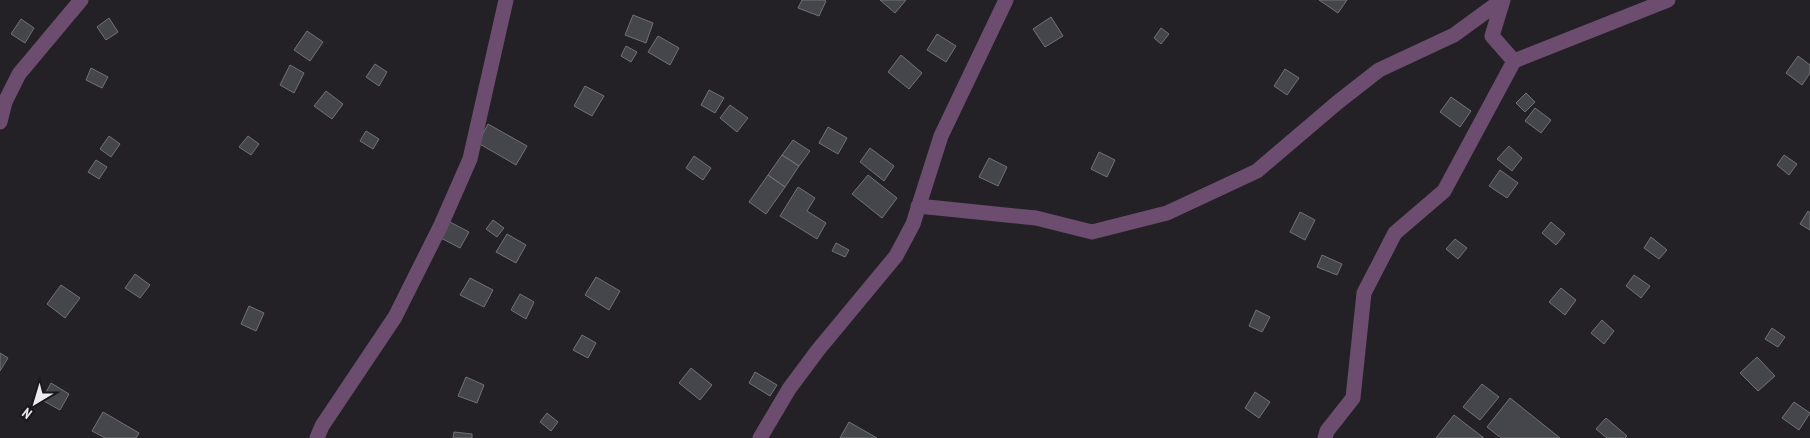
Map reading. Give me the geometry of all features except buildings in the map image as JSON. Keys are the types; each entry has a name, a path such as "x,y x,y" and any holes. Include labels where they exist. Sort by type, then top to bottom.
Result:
{"street":[{"path":"0,122 5,102 19,74 81,0"},
{"path":"317,438 322,426 395,317 441,224 470,159 506,0"},
{"path":"760,438 790,389 818,350 896,256 913,224 941,136 1006,0"},
{"path":"918,206 1036,218 1092,232 1167,213 1257,170 1379,70 1454,35 1502,0"},
{"path":"1502,0 1492,36 1514,61"},
{"path":"1325,438 1327,432 1352,398 1364,293 1396,232 1444,191 1514,61 1668,0"}]}
